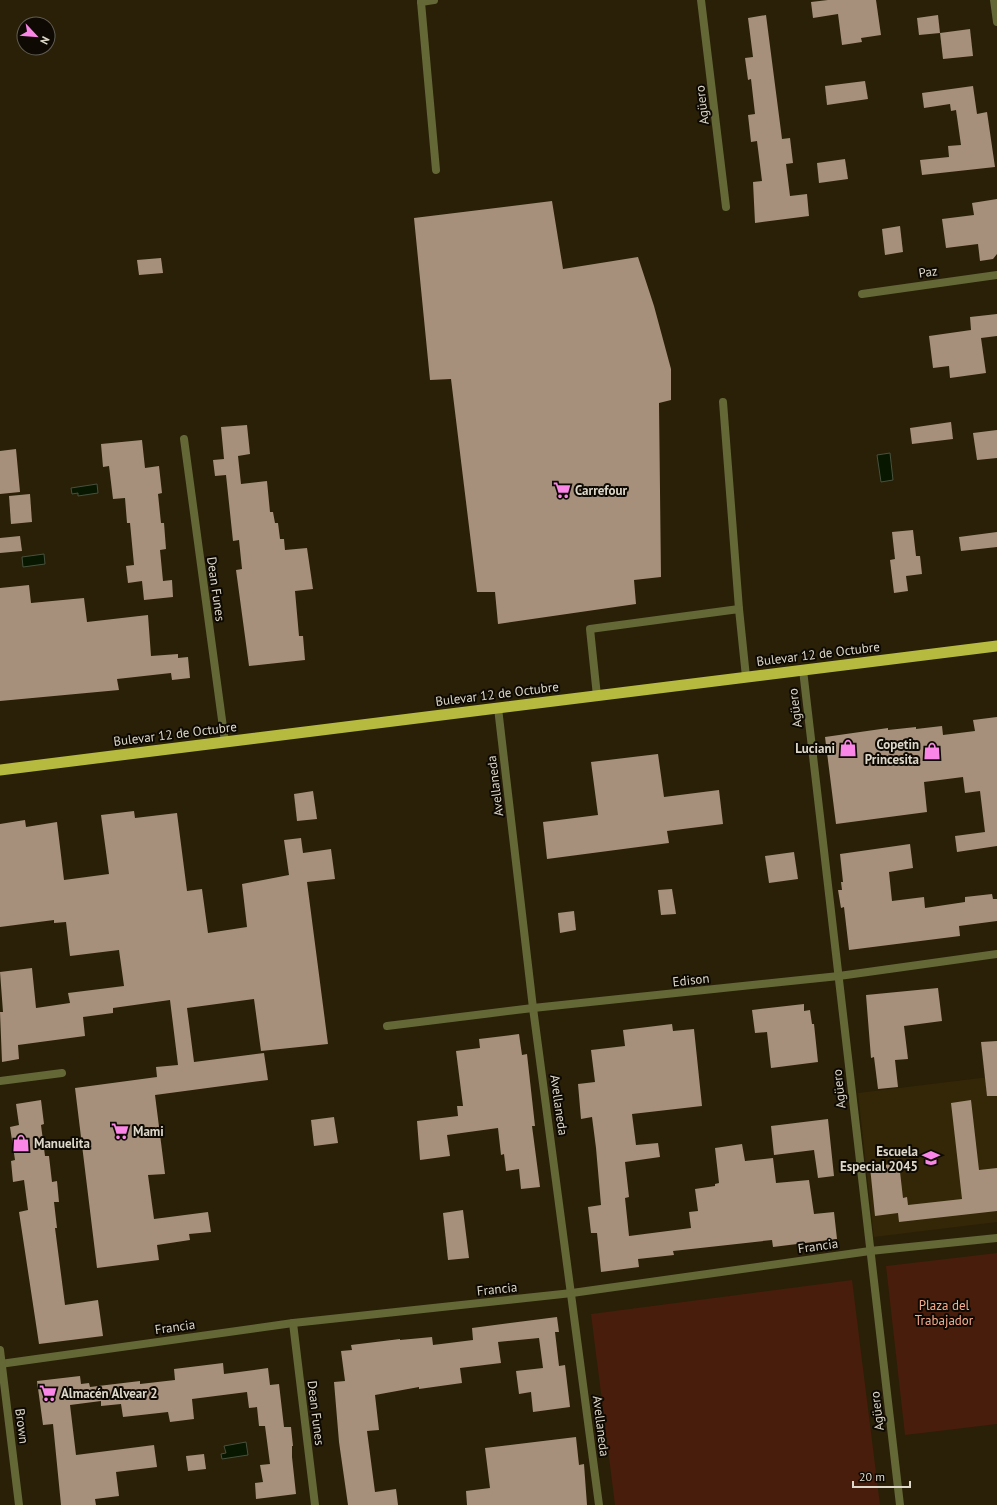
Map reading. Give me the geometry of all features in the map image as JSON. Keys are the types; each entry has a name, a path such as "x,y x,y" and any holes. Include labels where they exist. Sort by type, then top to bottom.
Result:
{"highway":[{"name":"Bulevar 12 de Octubre","path":"0,770 997,646"}],"street":[{"path":"434,0 421,2 436,170"},
{"name":"Agüero","path":"701,0 726,207"},
{"path":"994,0 997,22"},
{"name":"Paz","path":"862,294 997,275"},
{"path":"723,402 739,609 746,677"},
{"name":"Dean Funes","path":"184,439 225,742"},
{"path":"597,696 590,628 739,609"},
{"name":"Agüero","path":"803,670 900,1505"},
{"name":"Avellaneda","path":"498,708 534,1008 599,1505"},
{"name":"Edison","path":"387,1026 534,1008 839,976 997,954"},
{"path":"0,1081 62,1073"},
{"name":"Francia","path":"1,1364 293,1323 572,1293 870,1251 997,1238"},
{"name":"Dean Funes","path":"293,1323 315,1505"},
{"name":"Brown","path":"0,1350 19,1505"}],"shaded area":[{"path":"890,453 893,480 881,482 877,455"},
{"path":"97,484 98,493 78,496 78,493 72,494 71,488"},
{"path":"44,554 45,564 23,567 22,557"},
{"name":"Escuela Especial 2045","path":"997,1076 997,1222 874,1237 858,1093"},
{"path":"246,1442 248,1455 222,1459 221,1454 226,1453 224,1446"}],"green space":[{"name":"Plaza del Trabajador","path":"997,1253 997,1424 905,1435 886,1266"},
{"path":"852,1280 880,1505 615,1505 591,1314"}],"building":[{"path":"828,0 876,0 881,35 861,38 862,42 842,45 838,14 813,18 811,2"},
{"path":"766,15 782,139 790,138 793,163 786,164 790,196 807,194 809,216 755,223 753,182 762,181 757,141 751,142 748,115 755,114 751,79 748,80 745,58 753,57 748,18"},
{"path":"938,15 940,33 919,35 917,18"},
{"path":"970,29 973,56 943,59 940,33"},
{"path":"865,81 868,99 827,105 825,86"},
{"path":"973,86 977,114 987,112 995,167 922,175 920,160 949,157 948,146 961,145 956,110 951,111 950,104 924,108 922,93"},
{"path":"845,159 848,179 819,183 817,163"},
{"path":"997,199 997,254 993,259 980,261 978,244 946,248 942,219 974,215 972,203"},
{"name":"Carrefour","path":"552,201 563,269 638,257 654,306 671,369 671,400 659,403 661,577 634,580 636,604 498,624 495,592 477,592 451,379 430,380 414,218"},
{"path":"900,226 903,252 885,255 882,229"},
{"path":"161,258 163,273 139,275 137,260"},
{"path":"997,314 997,336 981,338 986,373 950,378 949,366 933,368 929,336 971,330 970,317"},
{"path":"951,422 953,439 912,444 910,428"},
{"path":"247,425 250,454 238,456 241,484 267,481 270,512 273,512 275,523 278,523 280,539 284,539 285,550 307,548 313,589 295,591 299,636 303,636 305,660 249,666 236,570 242,569 239,540 233,541 226,475 215,476 213,460 224,459 221,427"},
{"path":"997,430 997,458 977,460 973,433"},
{"path":"142,440 145,468 159,466 162,493 158,494 161,523 164,523 166,549 160,550 163,581 172,580 173,597 144,600 142,581 128,583 126,566 134,565 130,523 127,523 125,498 113,499 109,466 103,467 101,444"},
{"path":"16,449 20,492 0,494 0,451"},
{"path":"30,494 32,522 11,524 9,496"},
{"path":"913,530 916,556 920,556 922,574 906,576 908,591 894,593 890,560 895,559 892,532"},
{"path":"997,532 997,547 961,551 959,537"},
{"path":"20,536 22,551 0,553 0,538"},
{"path":"29,585 31,603 84,598 87,622 148,615 151,656 178,654 178,658 188,657 190,678 172,680 171,673 117,679 119,690 0,701 0,588"},
{"path":"997,717 997,846 957,852 955,836 985,832 980,791 965,793 963,777 924,782 927,812 836,824 825,737 888,728 888,730 916,727 916,729 942,726 943,735 975,731 973,720"},
{"path":"658,754 664,797 719,790 723,824 667,831 669,843 547,859 543,822 598,815 591,762"},
{"path":"313,791 317,819 297,821 294,794"},
{"path":"134,811 135,818 177,813 187,891 202,889 208,933 247,927 242,884 289,875 284,840 301,838 303,853 331,849 335,879 307,882 328,1044 261,1051 254,999 187,1008 194,1062 264,1053 268,1080 155,1095 165,1174 148,1175 154,1219 208,1212 211,1232 189,1234 190,1240 157,1245 159,1260 97,1268 75,1088 157,1077 156,1067 178,1065 170,1000 113,1008 113,1013 83,1017 85,1036 18,1045 19,1059 2,1062 0,1012 3,1012 0,972 32,968 36,1008 70,1003 68,993 124,986 119,950 70,956 66,922 54,923 54,920 0,927 0,824 25,820 26,827 57,822 64,880 109,874 101,815"},
{"path":"910,844 913,868 889,872 892,901 924,897 925,908 965,902 965,897 992,894 993,899 997,899 997,921 959,926 960,936 849,950 844,907 841,908 838,890 842,890 841,882 843,882 840,854"},
{"path":"794,852 798,879 769,883 765,856"},
{"path":"672,889 676,914 661,915 658,890"},
{"path":"574,911 576,930 560,933 558,913"},
{"path":"938,988 942,1021 904,1026 908,1059 895,1060 898,1087 878,1089 874,1057 871,1058 866,995"},
{"path":"804,1004 804,1011 810,1010 812,1024 814,1024 818,1062 771,1068 767,1032 755,1033 752,1010"},
{"path":"672,1024 673,1031 694,1029 702,1106 632,1114 636,1145 658,1143 660,1157 625,1162 629,1197 625,1198 629,1236 691,1228 689,1212 698,1211 695,1189 715,1186 715,1184 719,1183 715,1148 742,1144 745,1161 773,1158 776,1183 809,1180 814,1214 834,1212 837,1239 773,1247 772,1240 673,1251 674,1255 638,1259 639,1267 601,1272 597,1233 591,1233 588,1207 601,1205 596,1148 592,1117 581,1119 578,1084 595,1082 591,1050 625,1046 623,1030"},
{"path":"519,1034 522,1055 527,1054 535,1126 532,1126 540,1187 521,1189 519,1169 506,1171 504,1154 501,1155 498,1128 447,1135 450,1156 420,1160 417,1121 458,1116 457,1106 463,1106 456,1051 480,1048 479,1039"},
{"path":"997,1041 997,1096 987,1096 981,1042"},
{"path":"41,1100 44,1124 41,1125 45,1156 49,1156 52,1182 57,1181 59,1202 54,1202 57,1228 55,1228 65,1305 98,1300 103,1336 39,1344 19,1212 28,1210 24,1180 13,1182 11,1161 15,1160 10,1127 19,1125 16,1104"},
{"path":"971,1100 979,1170 997,1168 997,1211 899,1222 898,1213 875,1216 870,1167 899,1163 903,1198 907,1197 908,1205 962,1199 951,1103"},
{"path":"334,1117 338,1143 314,1146 311,1120"},
{"path":"828,1119 834,1176 818,1178 814,1150 774,1155 771,1126"},
{"path":"463,1210 469,1258 448,1260 443,1213"},
{"path":"557,1317 559,1332 555,1332 559,1366 565,1365 570,1407 533,1412 531,1392 519,1394 516,1371 543,1368 539,1338 498,1342 501,1363 460,1368 462,1383 419,1389 419,1387 375,1395 379,1430 367,1431 375,1492 396,1489 398,1505 348,1505 339,1442 334,1382 345,1381 341,1351 352,1350 351,1345 400,1339 432,1337 433,1345 473,1340 472,1328"},
{"path":"223,1363 224,1374 268,1368 270,1385 279,1384 284,1427 291,1427 293,1446 292,1457 296,1494 256,1499 255,1483 263,1482 260,1465 270,1464 265,1426 259,1426 257,1407 249,1408 247,1392 192,1399 194,1419 170,1422 168,1412 123,1417 121,1404 101,1406 101,1401 70,1405 76,1455 154,1445 157,1467 116,1472 119,1496 95,1499 96,1505 61,1505 53,1424 43,1425 37,1381 80,1376 81,1384 89,1383 90,1387 140,1381 140,1384 175,1380 174,1369"},
{"path":"576,1437 579,1465 584,1464 587,1505 467,1505 466,1491 490,1488 485,1448"},
{"path":"204,1454 206,1469 188,1471 186,1456"}],"place":[{"name":"Carrefour","path":"562,490"},
{"name":"Luciani","path":"848,748"},
{"name":"Copetin Princesita","path":"932,751"},
{"name":"Mami","path":"120,1131"},
{"name":"Manuelita","path":"21,1143"},
{"name":"Escuela Especial 2045","path":"931,1158"},
{"name":"Almacén Alvear 2","path":"48,1393"}]}
